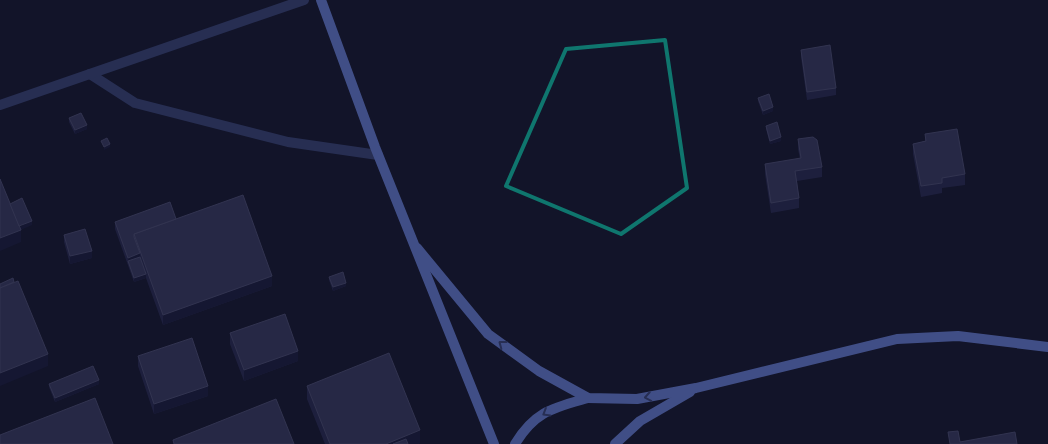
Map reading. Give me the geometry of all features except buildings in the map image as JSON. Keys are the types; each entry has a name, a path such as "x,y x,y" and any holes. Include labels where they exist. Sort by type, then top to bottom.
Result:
{"main road":[{"path":"321,0 378,155 417,248 494,444"},
{"path":"417,248 488,334 539,371 588,398"},
{"path":"515,444 531,422 554,407 588,398 636,399 696,388 897,338 958,336 1048,347"},
{"path":"615,444 640,421 696,388"}],"street":[{"path":"0,105 304,0"},
{"path":"90,74 135,103 288,142 378,155"}],"highlighted area":[{"path":"665,40 687,188 621,234 506,186 566,49"}]}
